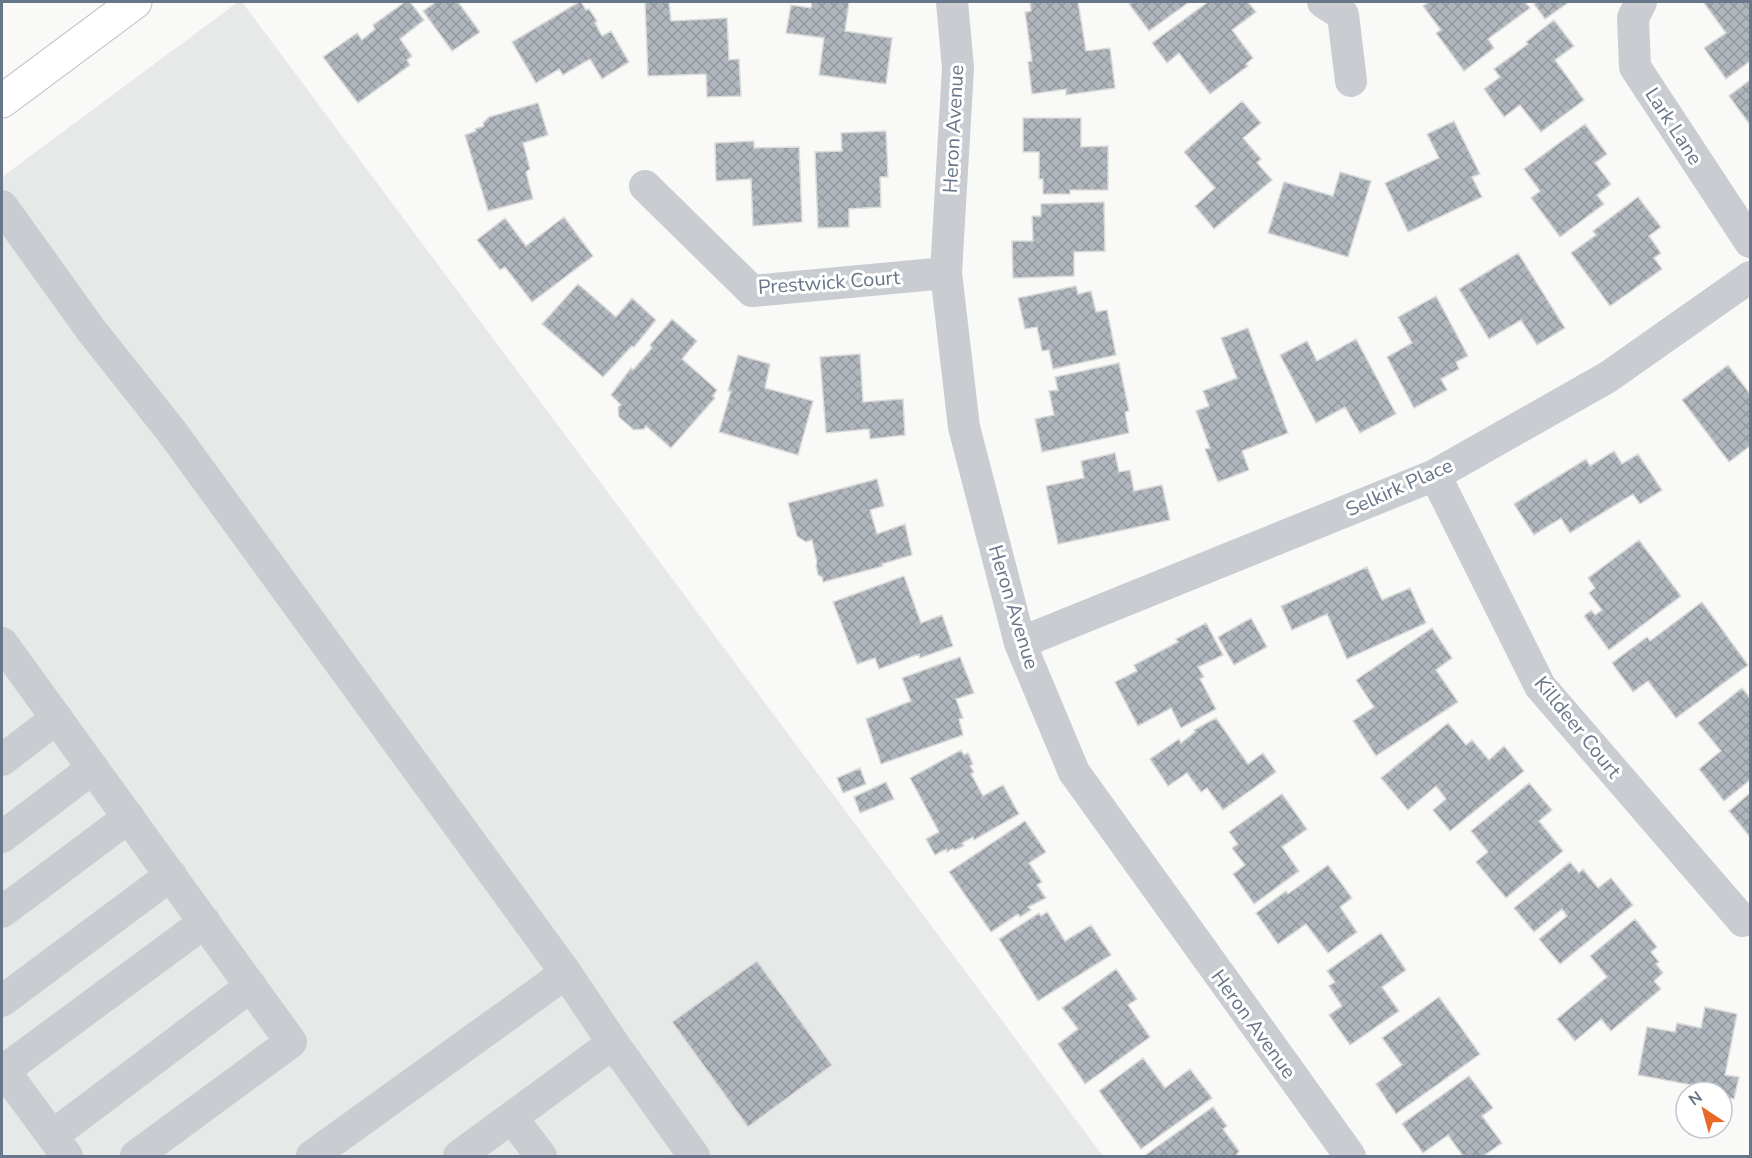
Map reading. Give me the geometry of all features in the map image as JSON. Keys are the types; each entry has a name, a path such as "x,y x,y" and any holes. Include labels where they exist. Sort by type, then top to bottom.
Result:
{"main road":[{"path":"2,101 135,2"}],"street":[{"name":"Heron Avenue","path":"952,2 957,68 946,273 964,427 1020,643 1074,772 1350,1156"},
{"path":"1323,2 1343,15 1351,81"},
{"name":"Lark Lane","path":"1641,2 1634,18 1635,67 1750,242"},
{"name":"Prestwick Court","path":"645,186 752,291 946,273"},
{"path":"2,206 91,330 172,432 566,973 694,1156"},
{"name":"Selkirk Place","path":"1020,643 1435,475 1608,377 1750,277"},
{"name":"Killdeer Court","path":"1435,475 1540,686 1743,921"},
{"path":"2,643 11,677 57,718 291,1042 136,1156"},
{"path":"2,760 57,718"},
{"path":"2,837 93,768"},
{"path":"2,912 129,817"},
{"path":"2,1001 171,875"},
{"path":"205,922 2,1069 59,1146 251,986"},
{"path":"312,1156 566,973"},
{"path":"459,1156 613,1043"},
{"path":"512,1118 541,1156"}],"shaded area":[{"path":"238,2 242,2 1103,1156 2,1156 2,177"}],"building":[{"path":"405,2 410,2 424,20 400,39 412,56 407,60 410,65 358,103 323,57 357,33 362,40 375,29 373,25"},
{"path":"436,2 458,2 480,32 452,51 423,11"},
{"path":"579,2 586,10 589,9 597,21 595,23 602,36 611,31 629,62 602,79 590,59 563,75 559,69 536,83 512,42"},
{"path":"645,2 669,2 671,21 727,18 729,60 739,59 741,96 707,97 706,74 648,76"},
{"path":"812,2 849,2 845,31 892,38 886,84 819,75 824,38 786,33 791,5 811,8"},
{"path":"1030,2 1078,2 1086,51 1110,48 1115,88 1066,95 1066,89 1032,94 1028,62 1032,61 1025,12 1031,11"},
{"path":"1133,2 1189,2 1149,31 1129,4"},
{"path":"1208,2 1248,2 1256,12 1232,30 1253,58 1246,64 1248,66 1210,94 1179,53 1167,63 1152,43"},
{"path":"1429,2 1525,2 1530,8 1488,39 1494,48 1464,71 1436,33 1441,30 1423,6"},
{"path":"1537,2 1569,2 1545,19 1534,4"},
{"path":"1705,2 1750,2 1750,61 1726,79 1704,48 1726,33"},
{"path":"1554,20 1574,46 1555,60 1584,100 1541,132 1520,105 1504,117 1484,89 1500,77 1494,69 1528,44 1526,42"},
{"path":"1750,80 1750,125 1729,96"},
{"path":"1242,101 1261,123 1243,138 1261,159 1257,163 1272,180 1214,229 1195,206 1215,188 1184,152"},
{"path":"538,103 548,135 523,143 530,169 526,172 533,199 488,211 465,135 484,126 483,123 489,117"},
{"path":"1023,118 1081,118 1081,147 1108,146 1108,190 1070,190 1070,194 1043,194 1043,179 1039,179 1039,152 1023,152"},
{"path":"1454,121 1480,174 1472,177 1482,197 1408,232 1385,183 1439,158 1427,134"},
{"path":"1585,124 1607,154 1595,163 1611,184 1597,195 1604,204 1560,237 1531,198 1540,191 1524,169"},
{"path":"886,131 888,177 880,177 881,207 849,209 849,227 818,228 815,152 842,151 841,133"},
{"path":"754,141 754,148 799,147 802,222 753,226 751,179 716,181 715,143"},
{"path":"1340,172 1371,181 1348,257 1268,233 1284,182 1333,196"},
{"path":"1638,197 1661,227 1649,236 1661,253 1654,258 1662,269 1610,306 1571,253 1596,235 1593,231"},
{"path":"1104,202 1105,251 1074,252 1074,276 1013,278 1012,241 1033,241 1032,216 1041,216 1041,204"},
{"path":"564,217 593,256 532,302 505,267 500,270 477,240 505,218 526,246"},
{"path":"1518,253 1565,328 1537,345 1521,320 1489,339 1459,289"},
{"path":"578,284 616,317 632,298 656,320 634,347 632,346 603,377 542,324"},
{"path":"1076,286 1078,294 1091,291 1096,312 1107,310 1116,355 1053,369 1049,350 1042,351 1037,327 1025,329 1018,298"},
{"path":"1436,296 1468,356 1456,362 1459,369 1441,379 1447,390 1414,408 1387,357 1412,343 1398,317"},
{"path":"672,319 697,341 682,359 717,390 713,396 715,398 671,448 646,426 644,429 634,430 619,417 618,407 621,405 611,395 631,368 633,370 652,348 650,345"},
{"path":"1248,328 1288,433 1242,451 1249,470 1218,482 1205,449 1210,448 1196,411 1209,406 1203,391 1237,378 1221,338"},
{"path":"1356,339 1396,414 1360,433 1345,407 1316,423 1280,355 1307,341 1317,361"},
{"path":"860,354 863,402 903,399 905,435 870,439 869,429 826,433 820,357"},
{"path":"738,355 770,364 765,388 813,401 798,455 719,432 731,391 728,391"},
{"path":"1119,363 1129,411 1125,412 1129,433 1042,452 1035,419 1054,415 1049,391 1058,390 1055,377"},
{"path":"1728,365 1750,394 1750,446 1729,462 1682,400"},
{"path":"1614,451 1622,464 1638,454 1662,490 1640,504 1633,494 1570,533 1561,518 1534,535 1514,504 1586,459 1590,466"},
{"path":"1115,453 1119,472 1130,470 1134,491 1162,485 1170,520 1058,544 1046,486 1084,478 1081,461"},
{"path":"877,479 884,506 870,510 877,534 905,524 912,555 882,564 883,566 823,582 822,577 818,575 812,540 806,542 797,536 788,503"},
{"path":"1639,540 1681,596 1609,650 1584,616 1591,610 1595,615 1602,610 1589,593 1595,588 1588,578"},
{"path":"1367,567 1382,600 1410,588 1426,623 1347,659 1327,614 1292,630 1281,606"},
{"path":"904,576 921,623 942,615 953,646 920,658 919,654 879,669 875,658 857,664 833,602"},
{"path":"1702,602 1748,665 1676,718 1648,681 1633,692 1612,663 1647,637 1650,641"},
{"path":"1251,618 1267,647 1234,665 1218,637"},
{"path":"1206,623 1223,655 1198,667 1204,677 1200,679 1216,709 1181,728 1171,708 1138,726 1115,682 1137,671 1134,665 1178,642 1176,639"},
{"path":"1432,628 1452,658 1436,670 1458,702 1376,756 1353,721 1374,707 1356,680"},
{"path":"960,657 974,693 956,699 963,718 959,719 963,735 881,764 866,719 911,701 902,678"},
{"path":"1742,688 1750,698 1750,780 1724,801 1699,769 1721,751 1698,723"},
{"path":"1216,718 1248,764 1263,753 1276,772 1223,810 1207,788 1201,792 1187,773 1168,786 1150,759 1179,739 1181,743 1195,732 1194,730"},
{"path":"1448,723 1466,745 1472,740 1489,760 1504,746 1524,771 1450,831 1433,810 1446,799 1436,786 1408,810 1381,778"},
{"path":"961,750 964,755 968,753 973,764 970,766 974,772 971,774 983,796 1003,785 1019,814 974,840 973,837 962,843 964,846 947,852 946,849 935,855 926,839 939,832 910,778"},
{"path":"860,768 866,784 843,793 837,778"},
{"path":"886,782 894,799 860,813 854,797"},
{"path":"1529,783 1552,810 1539,821 1563,851 1506,898 1476,862 1488,852 1471,831"},
{"path":"1750,793 1750,837 1729,811"},
{"path":"1282,794 1307,829 1282,847 1299,871 1254,904 1233,874 1245,865 1232,848 1238,844 1229,832"},
{"path":"1025,821 1046,852 1029,863 1042,882 1037,885 1046,898 1028,907 1031,910 1020,917 1018,914 991,932 949,872"},
{"path":"1570,862 1579,873 1583,869 1598,888 1611,878 1633,905 1560,964 1539,939 1567,916 1562,909 1534,932 1514,908"},
{"path":"1328,865 1352,898 1340,907 1357,932 1328,953 1306,924 1278,944 1256,913 1286,891 1288,894"},
{"path":"1047,912 1065,941 1091,925 1111,955 1038,1001 999,939 1039,913 1041,916"},
{"path":"1635,919 1657,947 1651,952 1659,962 1656,964 1663,973 1654,981 1661,989 1611,1031 1601,1019 1575,1041 1557,1019 1607,977 1590,956"},
{"path":"1381,933 1406,970 1382,987 1399,1011 1350,1045 1329,1015 1342,1006 1329,986 1335,982 1327,971"},
{"path":"757,961 832,1065 748,1127 672,1022"},
{"path":"1116,969 1137,999 1128,1005 1150,1037 1085,1084 1058,1044 1078,1029 1062,1008"},
{"path":"1439,997 1480,1054 1396,1114 1376,1084 1402,1065 1382,1038"},
{"path":"1705,1007 1737,1014 1725,1075 1739,1077 1734,1099 1734,1080 1674,1082 1638,1075 1647,1027 1675,1032 1677,1023 1701,1028"},
{"path":"1143,1058 1165,1088 1190,1069 1212,1098 1141,1149 1099,1091"},
{"path":"1469,1076 1493,1108 1482,1116 1502,1143 1483,1156 1463,1156 1448,1135 1423,1153 1402,1124"},
{"path":"1213,1107 1227,1126 1223,1129 1239,1151 1236,1156 1144,1156"}]}
